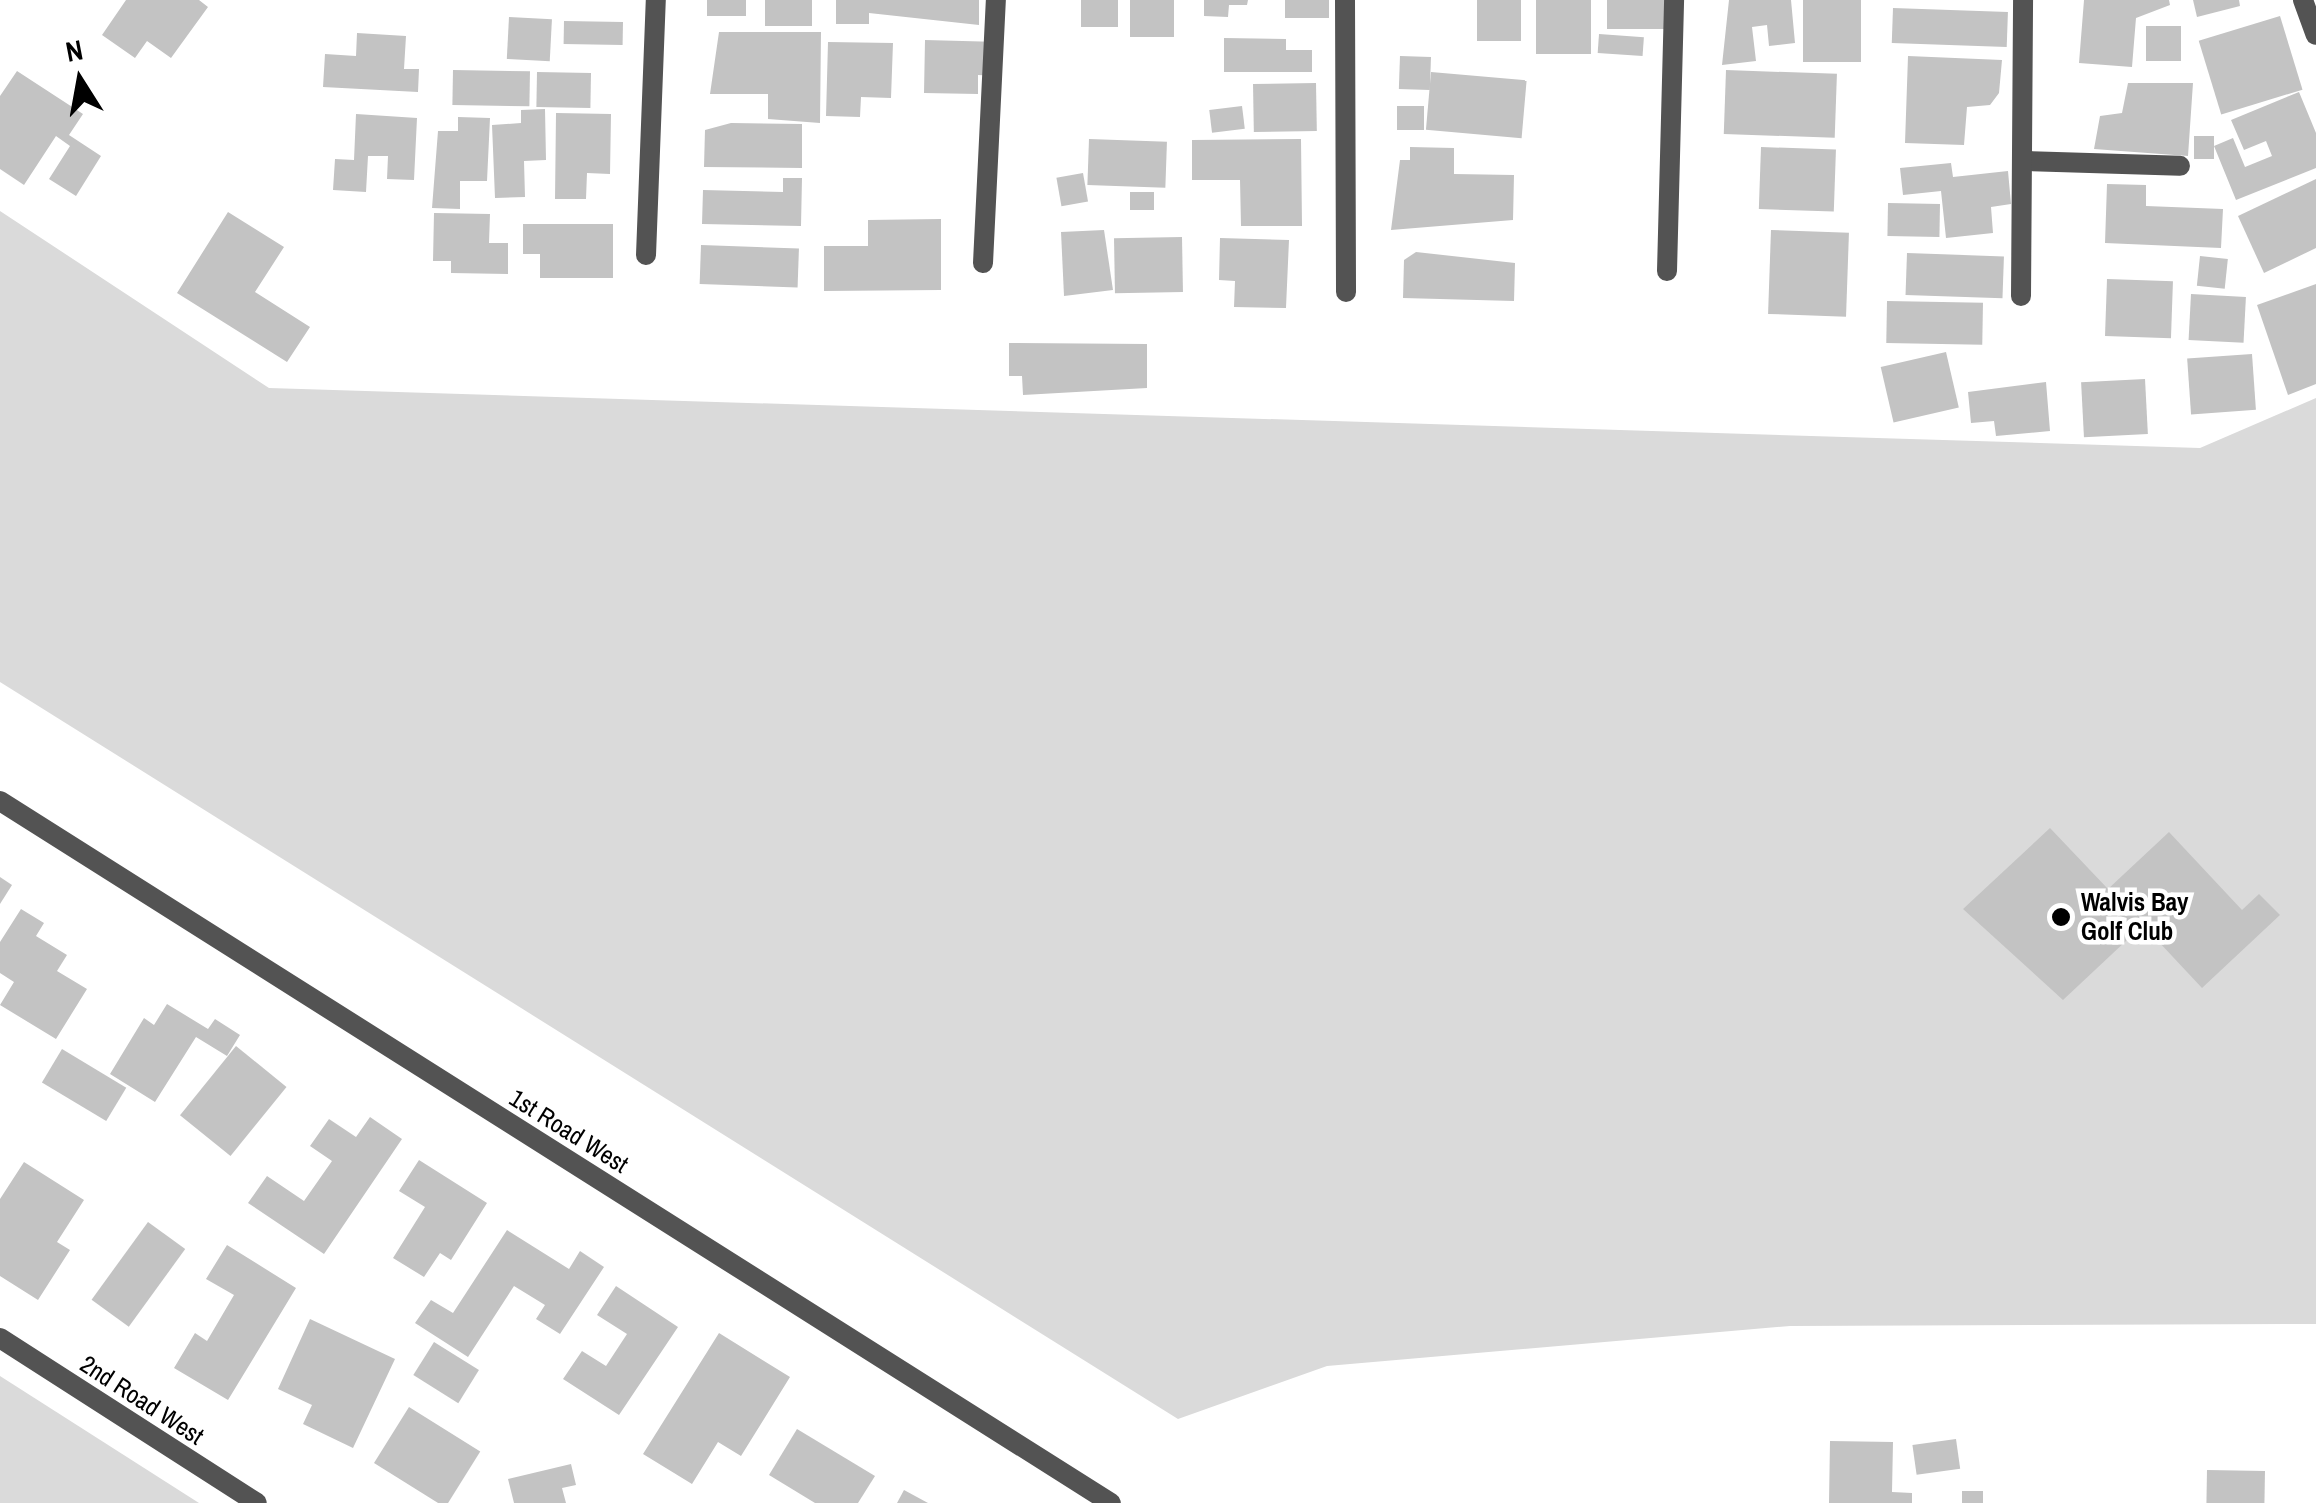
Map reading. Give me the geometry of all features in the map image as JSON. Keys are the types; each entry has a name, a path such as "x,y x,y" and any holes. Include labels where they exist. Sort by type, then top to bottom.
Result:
{"street":[{"path":"646,255 656,0"},
{"path":"983,263 996,0"},
{"path":"1345,0 1346,292"},
{"path":"1667,271 1674,0"},
{"path":"2021,296 2022,0"},
{"path":"2304,0 2316,35"},
{"path":"2024,161 2180,166"},
{"name":"1st Road West","path":"0,800 1111,1503"},
{"name":"2nd Road West","path":"0,1338 257,1503"}],"shaded area":[{"path":"0,211 269,388 2200,448 2316,398 2316,1324 1790,1326 1327,1366 1178,1419 0,682"},
{"path":"0,1376 199,1503 0,1503"}],"building":[{"path":"126,0 199,0 208,7 171,58 147,41 135,58 102,35"},
{"path":"707,0 746,0 746,16 707,16"},
{"path":"765,0 812,0 812,26 765,26"},
{"path":"836,0 979,0 979,25 869,13 869,24 836,24"},
{"path":"1081,0 1118,0 1118,27 1081,27"},
{"path":"1130,0 1174,0 1174,37 1130,37"},
{"path":"1204,0 1248,0 1247,5 1229,5 1228,17 1204,16"},
{"path":"1285,0 1329,0 1329,18 1285,18"},
{"path":"1477,0 1521,0 1521,41 1477,41"},
{"path":"1536,0 1591,0 1591,54 1536,54"},
{"path":"1607,0 1666,0 1666,29 1607,29"},
{"path":"1729,0 1791,0 1795,43 1769,46 1767,25 1752,27 1756,61 1722,65"},
{"path":"1803,0 1861,0 1861,62 1803,62"},
{"path":"2084,0 2169,0 2170,5 2136,18 2132,67 2079,63"},
{"path":"2193,0 2239,0 2240,6 2197,17"},
{"path":"1893,8 2008,12 2007,47 1892,43"},
{"path":"2280,16 2303,90 2221,114 2199,41"},
{"path":"509,17 552,19 550,61 507,59"},
{"path":"564,21 623,22 623,45 564,44"},
{"path":"2146,26 2181,26 2181,61 2146,61"},
{"path":"719,32 821,32 820,123 768,119 768,94 710,94"},
{"path":"357,33 406,36 404,69 419,69 418,92 323,87 325,54 356,56"},
{"path":"1599,34 1644,37 1643,56 1598,53"},
{"path":"1224,38 1286,39 1286,50 1312,50 1312,72 1224,72"},
{"path":"925,40 1000,42 998,76 978,75 978,94 924,93"},
{"path":"828,42 893,43 891,98 861,97 860,117 826,116"},
{"path":"1400,56 1431,57 1430,90 1399,89"},
{"path":"1908,56 2002,60 1999,93 1990,105 1967,107 1964,145 1905,143"},
{"path":"453,70 530,71 529,106 452,105"},
{"path":"1726,70 1837,74 1835,138 1724,134"},
{"path":"17,71 83,114 69,135 101,156 76,196 49,179 70,146 56,136 24,185 0,169 0,96"},
{"path":"537,72 591,73 590,108 536,107"},
{"path":"1431,72 1527,80 1522,138 1426,130"},
{"path":"1316,83 1317,131 1254,132 1253,84"},
{"path":"2128,83 2193,83 2188,156 2094,149 2100,116 2122,113"},
{"path":"2299,92 2316,133 2316,168 2236,200 2214,146 2233,138 2245,167 2272,156 2266,141 2244,150 2231,120"},
{"path":"1242,106 1245,129 1212,133 1209,110"},
{"path":"1397,106 1424,106 1424,130 1397,130"},
{"path":"545,109 546,160 524,161 525,197 495,198 492,125 521,123 521,110"},
{"path":"556,113 611,114 610,174 587,173 586,199 555,199"},
{"path":"356,114 417,118 414,180 387,179 388,156 368,156 366,192 333,190 335,159 354,160"},
{"path":"458,117 490,118 487,181 460,181 460,209 432,208 438,131 458,131"},
{"path":"731,123 802,124 802,168 704,167 705,130"},
{"path":"2194,136 2214,136 2214,159 2194,159"},
{"path":"1089,139 1167,142 1165,188 1087,185"},
{"path":"1301,139 1302,226 1241,226 1240,180 1192,180 1192,140"},
{"path":"1410,147 1454,148 1454,174 1514,175 1513,220 1391,230 1400,160 1410,160"},
{"path":"1761,147 1836,150 1834,212 1759,209"},
{"path":"1951,163 1953,177 2008,171 2011,204 1991,207 1993,233 1946,238 1941,191 1903,195 1900,168"},
{"path":"1083,173 1088,202 1061,206 1056,178"},
{"path":"783,178 802,178 801,226 702,224 703,190 783,192"},
{"path":"2316,179 2316,248 2264,273 2238,216"},
{"path":"2107,184 2146,185 2146,206 2223,209 2221,248 2105,243"},
{"path":"1130,192 1154,192 1154,210 1130,210"},
{"path":"1888,203 1940,204 1939,237 1887,236"},
{"path":"228,212 284,247 255,292 310,327 287,362 177,293"},
{"path":"434,213 490,214 489,243 508,243 508,274 451,273 451,261 433,261"},
{"path":"941,219 941,290 824,291 824,246 868,246 868,220"},
{"path":"523,224 613,224 613,278 540,278 540,254 523,254"},
{"path":"1104,230 1113,290 1064,296 1061,232"},
{"path":"1771,230 1849,233 1846,317 1768,314"},
{"path":"1182,237 1183,292 1115,293 1114,238"},
{"path":"1220,238 1289,240 1286,308 1234,307 1235,281 1219,280"},
{"path":"701,245 799,248 798,287 700,284"},
{"path":"1416,252 1515,263 1514,301 1403,298 1404,260"},
{"path":"1907,253 2004,256 2002,298 1906,295"},
{"path":"2200,256 2228,259 2225,289 2197,286"},
{"path":"2107,279 2173,281 2171,338 2105,336"},
{"path":"2316,284 2316,384 2288,395 2257,305"},
{"path":"2191,294 2246,297 2244,343 2189,340"},
{"path":"1887,301 1983,303 1982,345 1886,343"},
{"path":"1009,343 1147,344 1147,388 1023,395 1022,376 1009,376"},
{"path":"1946,352 1959,408 1894,423 1881,367"},
{"path":"2252,354 2256,410 2191,414 2187,359"},
{"path":"2145,379 2148,434 2084,437 2081,382"},
{"path":"2046,382 2050,431 1996,436 1994,421 1971,423 1968,392"},
{"name":"Walvis Bay Golf Club","path":"2050,828 2108,889 2169,832 2242,910 2259,894 2280,915 2202,988 2143,925 2063,1000 1963,909"},
{"path":"0,877 12,885 0,904"},
{"path":"21,909 44,923 36,936 67,955 57,971 87,989 56,1039 0,1005 14,982 0,973 0,942"},
{"path":"167,1004 208,1029 215,1019 240,1035 227,1056 196,1037 155,1102 110,1074 144,1018 154,1025"},
{"path":"236,1046 287,1087 231,1156 180,1115"},
{"path":"62,1049 126,1088 106,1121 42,1082"},
{"path":"370,1117 402,1139 324,1254 248,1203 267,1176 304,1201 332,1161 310,1146 329,1119 356,1137"},
{"path":"419,1160 487,1203 451,1260 440,1253 424,1277 393,1258 425,1207 399,1191"},
{"path":"24,1162 84,1200 57,1242 70,1250 38,1300 0,1276 0,1199"},
{"path":"148,1222 185,1249 129,1327 92,1300"},
{"path":"507,1230 569,1269 580,1251 604,1267 560,1334 536,1319 545,1305 514,1286 468,1357 415,1323 431,1300 453,1313"},
{"path":"227,1245 296,1288 228,1400 174,1368 195,1333 207,1341 234,1295 206,1279"},
{"path":"616,1286 678,1327 619,1415 563,1379 582,1351 606,1366 627,1334 597,1315"},
{"path":"310,1319 395,1359 353,1448 303,1424 312,1405 278,1389"},
{"path":"719,1333 790,1377 741,1456 718,1442 692,1484 643,1454"},
{"path":"434,1342 479,1370 458,1403 413,1375"},
{"path":"409,1407 480,1452 448,1503 438,1503 374,1463"},
{"path":"797,1429 875,1476 858,1503 815,1503 769,1475"},
{"path":"1956,1439 1960,1469 1917,1475 1912,1445"},
{"path":"1830,1441 1893,1442 1892,1492 1912,1493 1912,1503 1829,1503"},
{"path":"571,1464 576,1485 562,1488 566,1503 514,1503 508,1479"},
{"path":"2207,1470 2265,1471 2264,1503 2206,1503"},
{"path":"904,1490 928,1503 897,1503"},
{"path":"1962,1491 1983,1491 1983,1503 1962,1503"}],"place":[{"name":"Walvis Bay Golf Club","path":"2061,917"}]}
